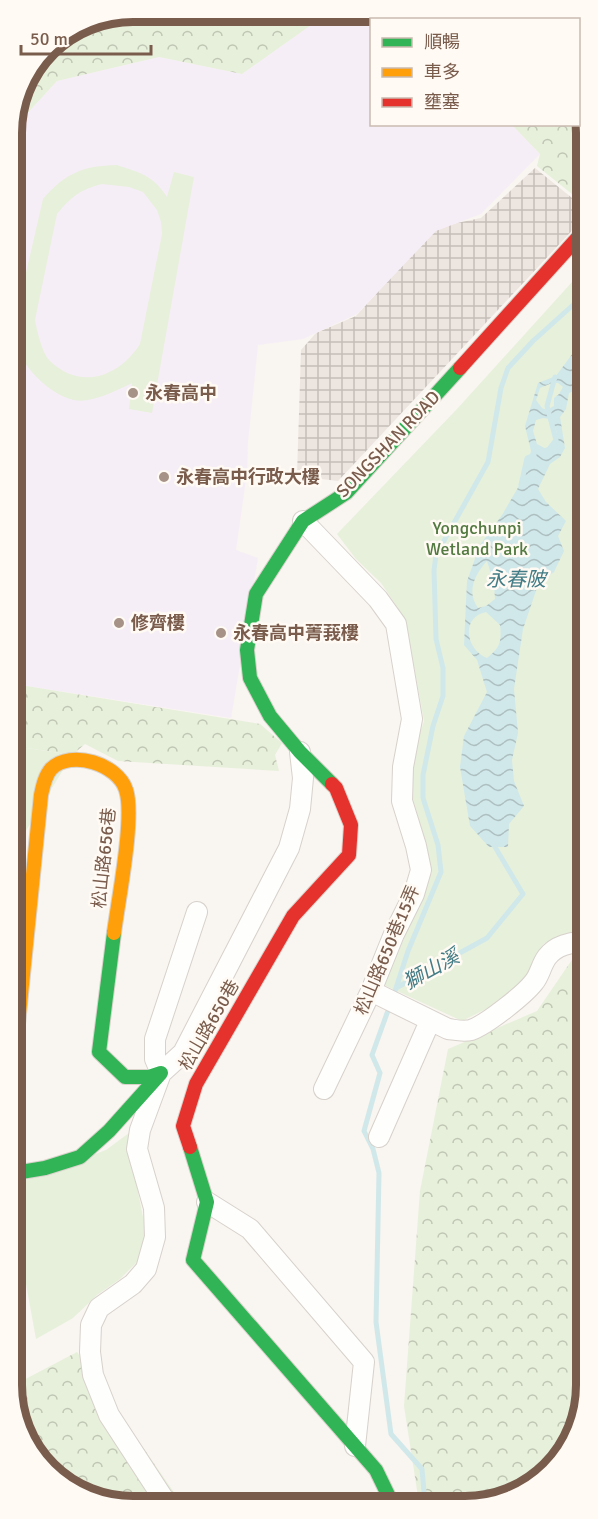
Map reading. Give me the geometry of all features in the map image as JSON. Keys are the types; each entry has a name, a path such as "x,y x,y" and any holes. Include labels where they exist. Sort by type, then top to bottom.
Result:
{"street":[{"name":"SONGSHAN ROAD","path":"300,752 270,716 250,678 247,650 256,594 303,521 345,493 576,240"},
{"name":"松山路650巷15弄","path":"303,521 378,598 396,624 412,719 403,767 402,801 416,846 420,870 402,935 371,992 324,1089"},
{"path":"22,1172 45,1168 80,1157 109,1131 161,1073 183,1053 289,848 300,809 303,778 300,752"},
{"name":"松山路650巷","path":"207,1202 183,1126 196,1083 293,916 349,855 351,825 336,788 300,752"},
{"name":"松山路656巷","path":"22,980 39,810 45,779 52,767 68,760 90,762 108,769 124,784 128,801 127,832 99,1052 125,1077"},
{"path":"162,1496 109,1415 93,1375 90,1352 91,1324 99,1308 133,1284 146,1269 155,1237 154,1208 137,1149 140,1130 161,1073 155,1059 155,1039 197,912"},
{"path":"371,992 430,1022 460,1031 472,1029 526,991 537,979 547,957 557,948 575,943"},
{"path":"379,1137 430,1022"},
{"path":"125,1077 149,1077 161,1073"},
{"path":"125,1077 138,1098 145,1118"},
{"path":"355,1446 364,1362 250,1229 207,1202 193,1260 355,1446 376,1470 389,1496"}],"shaded area":[{"name":"永春高中","path":"315,22 370,22 370,126 513,126 540,154 481,214 436,231 357,314 303,339 258,345 247,472 236,550 258,558 231,718 23,685 23,118 57,81 159,57 242,74"},
{"path":"535,168 576,201 576,226 338,481 297,476 301,350 316,333 356,316 437,227 481,218"}],"green space":[{"path":"315,22 242,74 159,57 57,81 23,118 28,98 45,66 72,41 98,28 126,23"},
{"path":"513,126 576,126 576,197 537,166 540,154"},
{"path":"117,165 133,170 151,179 167,197 174,172 194,177 152,413 129,409 132,383 104,396 81,401 74,400 42,383 23,359 23,286 43,199 67,177 94,167","holes":["102,184 129,187 143,192 157,210 162,234 140,344 121,365 98,376 73,375 61,370 46,356 35,320 57,214 82,191"]},
{"name":"Yongchunpi Wetland Park","path":"576,278 575,934 570,933 543,944 533,976 518,993 462,1021 384,985 432,872 412,796 410,775 415,748 424,721 409,639 398,608 381,583 356,559 337,534 457,409"},
{"path":"23,685 260,724 282,743 275,755 279,771 118,761 85,744 72,755 23,747"},
{"path":"23,747 72,755 24,834 22,843"},
{"path":"575,955 575,1393 572,1415 553,1453 538,1469 514,1485 479,1496 418,1496 404,1406 420,1191 448,1049 537,1011"},
{"path":"129,1133 132,1142 132,1162 146,1232 139,1260 73,1318 36,1339 22,1262 23,1181 106,1150"},
{"path":"77,1352 176,1496 112,1494 98,1491 72,1478 50,1459 37,1441 26,1415 22,1381"}],"water":[{"name":"永春陂","path":"576,349 576,390 569,393 566,409 560,417 565,448 560,457 550,464 538,489 546,502 566,521 558,536 564,551 554,572 539,582 523,629 514,689 518,733 512,760 514,781 524,806 509,824 508,847 489,847 470,826 460,767 464,736 487,692 477,660 464,645 467,581 480,545 502,515 523,479 531,451 525,426 538,383 556,376","holes":["558,383 563,387 554,398 554,406 547,410 542,408 536,400 540,388","550,419 557,435 550,451 537,444 533,431 536,420","487,561 494,584 495,599 486,606 478,608 474,602 472,590 476,577","486,612 500,625 501,636 495,651 487,658 474,648 469,634 473,620"]}],"waterway":[{"path":"396,988 408,951 441,872 438,845 423,798 423,775 433,726 443,696 443,668 436,639 434,570 436,555 488,462 501,388 508,368 533,341 576,302"},
{"name":"獅山溪","path":"543,452 549,449 556,440 547,406 555,377"},
{"name":"獅山溪","path":"521,485 527,458 534,455"},
{"name":"獅山溪","path":"393,997 396,988 487,938 523,894 492,842"},
{"name":"獅山溪","path":"390,1005 372,1055 380,1073 364,1131 373,1149 379,1173 376,1322 391,1434 422,1469 424,1496"}],"traffic: fast":[{"path":"332,784 300,752 270,716 250,678 247,650 256,594 303,521 346,493 460,368"},
{"path":"22,1172 45,1168 80,1157 109,1131 161,1073 149,1077 125,1077 99,1052 114,933"},
{"path":"190,1147 207,1202 193,1260 376,1470 389,1496"}],"traffic: slow":[{"path":"22,981 44,781 51,769 70,760 93,762 104,767 114,773 126,790 127,839 114,933"}],"traffic: jam":[{"path":"460,368 576,240"},
{"path":"190,1147 183,1126 196,1084 293,916 349,855 351,825 336,788 332,784"}],"place":[{"name":"永春高中","path":"133,393"},
{"name":"永春高中行政大樓","path":"164,477"},
{"name":"修齊樓","path":"119,623"},
{"name":"永春高中菁莪樓","path":"221,633"}]}
